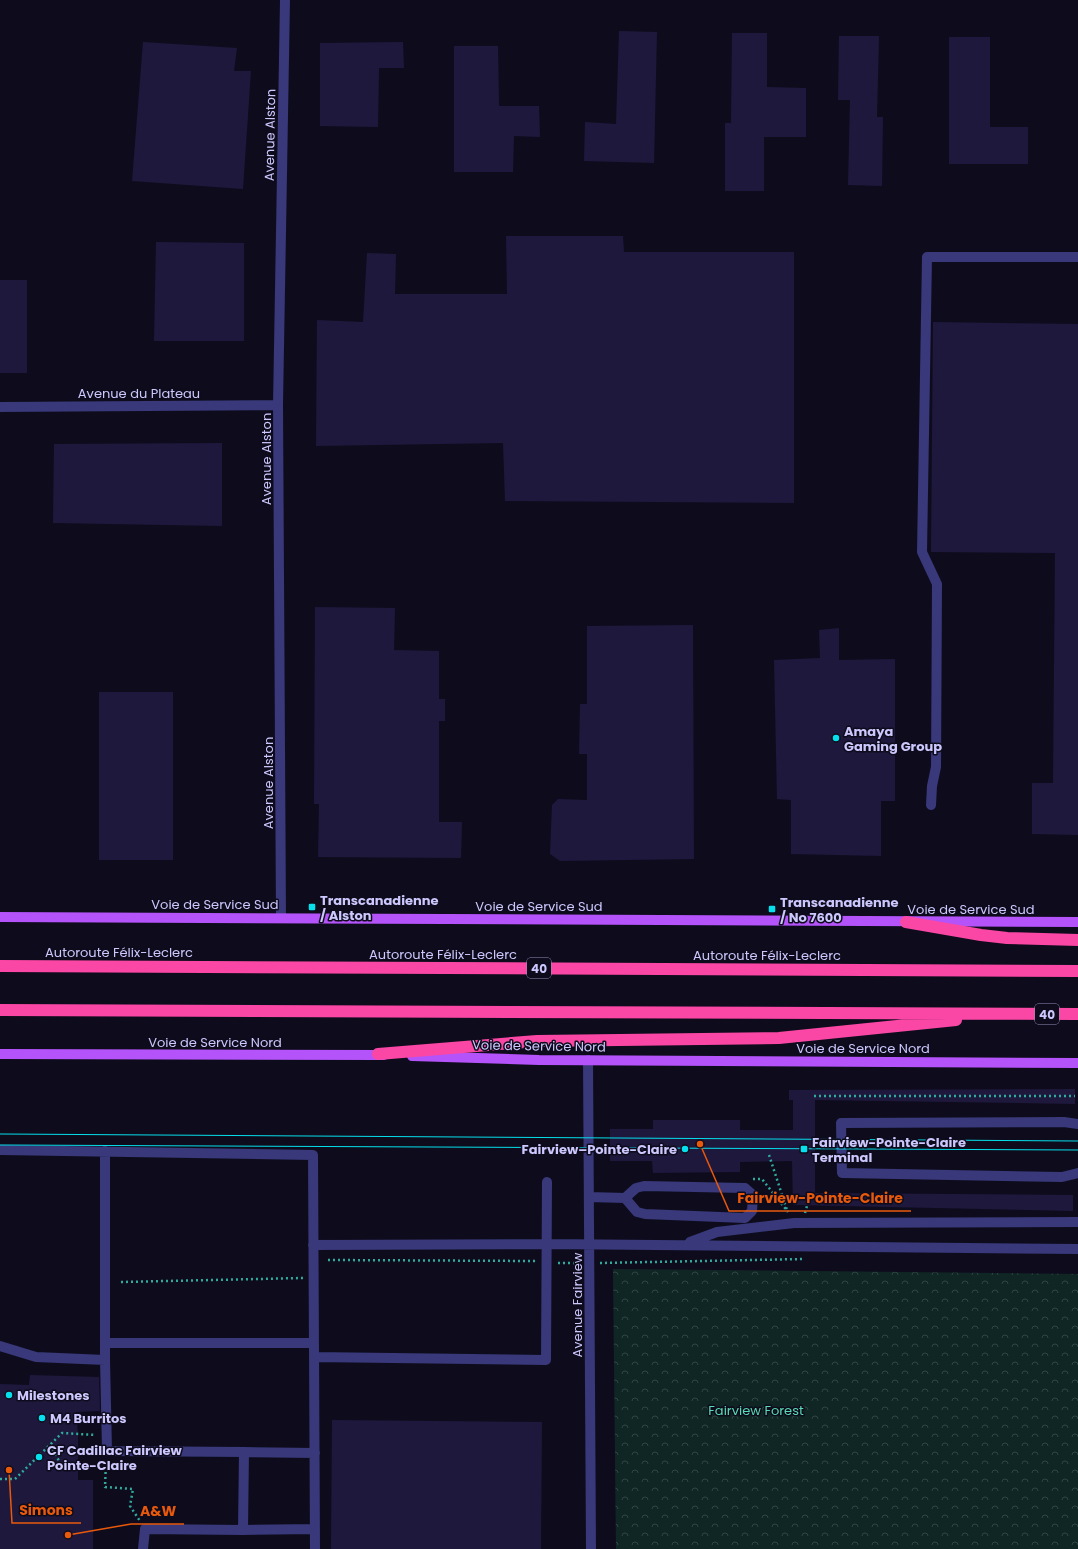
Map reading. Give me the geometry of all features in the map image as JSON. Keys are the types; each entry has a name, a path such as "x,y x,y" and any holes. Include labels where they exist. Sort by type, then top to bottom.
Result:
{"highway":[{"path":"906,922 1007,938 1078,940"},
{"name":"Autoroute Félix-Leclerc","path":"0,966 1078,971"},
{"name":"40","path":"0,1010 1078,1014"},
{"path":"378,1054 537,1041 779,1038 1017,1014"}],"main road":[{"name":"Voie de Service Sud","path":"0,916 906,922 961,920 1078,922"},
{"name":"Voie de Service Nord","path":"1,1056 378,1054 531,1060 1078,1063"}],"street":[{"name":"Avenue Alston","path":"281,918 278,405 285,0"},
{"path":"931,805 932,786 936,767 937,584 922,552 928,257 1078,257"},
{"name":"Avenue du Plateau","path":"0,408 278,405"},
{"name":"Avenue Fairview","path":"588,1060 591,1549"},
{"path":"1078,1124 1064,1122 841,1123 842,1173 1062,1177 1078,1173"},
{"path":"0,1150 313,1155 315,1549"},
{"path":"106,1151 105,1360 107,1451 315,1453"},
{"path":"314,1357 546,1360 547,1182"},
{"path":"589,1197 625,1198 636,1188 644,1186 745,1188 753,1195 752,1211 745,1218 645,1214 637,1212 625,1198"},
{"path":"684,1245 717,1232 794,1222 1078,1222"},
{"path":"313,1245 547,1244 1078,1250"},
{"path":"105,1343 314,1343"},
{"path":"0,1346 36,1357 105,1360"},
{"path":"244,1452 244,1530"},
{"path":"143,1549 145,1528 244,1530 315,1529"}],"path":[{"path":"814,1096 1075,1096"},
{"path":"762,1179 788,1212 769,1155"},
{"path":"805,1214 807,1206"},
{"path":"610,1262 804,1259"},
{"path":"328,1260 539,1261"},
{"path":"558,1263 572,1263"},
{"path":"121,1282 306,1278"},
{"path":"0,1479 15,1479 62,1433 107,1436"},
{"path":"51,1445 62,1466"},
{"path":"107,1451 105,1487 133,1489 130,1506 145,1528"}],"green space":[{"name":"Fairview Forest","path":"613,1269 1078,1274 1078,1549 616,1549"}],"building":[{"path":"619,31 657,32 654,163 584,161 585,122 616,124"},
{"path":"732,33 767,33 767,87 806,88 806,137 764,137 764,191 725,191 725,123 731,123"},
{"path":"839,36 879,36 877,117 883,117 882,186 848,185 850,100 838,100"},
{"path":"949,37 990,37 990,127 1028,127 1028,164 949,164"},
{"path":"143,42 237,48 234,71 251,71 243,189 132,181"},
{"path":"403,42 404,68 379,68 378,127 320,126 320,43"},
{"path":"454,46 498,46 499,106 539,106 540,137 514,136 513,172 454,172"},
{"path":"506,236 623,236 624,252 794,252 794,503 505,501 503,443 316,446 317,320 363,322 367,253 396,254 395,294 507,294"},
{"path":"156,242 244,243 244,341 154,341"},
{"path":"0,280 27,280 27,373 0,373"},
{"path":"933,322 1078,324 1078,835 1032,834 1032,783 1053,783 1055,553 931,552"},
{"path":"222,443 222,526 53,523 54,444"},
{"path":"315,607 395,608 394,650 439,651 439,699 445,699 445,721 439,721 439,822 462,822 461,858 318,857 319,804 314,804"},
{"path":"693,625 694,859 560,861 550,854 552,805 558,799 587,800 587,754 579,754 580,704 587,704 587,626"},
{"path":"839,628 839,660 895,659 895,801 881,801 881,856 791,854 791,800 777,799 774,660 820,658 819,630"},
{"path":"99,692 173,692 173,860 99,860"},
{"path":"1075,1089 1075,1104 815,1100 815,1193 1073,1195 1073,1211 793,1205 792,1161 740,1162 740,1172 653,1173 652,1161 610,1161 610,1129 653,1129 653,1120 740,1120 740,1130 793,1130 793,1100 789,1100 789,1090"},
{"name":"CF Cadillac Fairview Pointe-Claire","path":"30,1375 99,1377 100,1411 76,1412 78,1434 78,1480 93,1480 93,1549 0,1549 0,1384 29,1385"},
{"path":"332,1420 542,1422 541,1549 331,1549"}],"tram line":[{"path":"0,1134 1078,1141"},
{"path":"0,1145 1078,1150"}],"place":[{"name":"Amaya Gaming Group","path":"836,738"},
{"name":"Transcanadienne / Alston","path":"312,907"},
{"name":"Transcanadienne / No 7600","path":"772,909"},
{"name":"Fairview-Pointe-Claire","path":"700,1144"},
{"name":"Fairview–Pointe-Claire","path":"685,1149"},
{"name":"Fairview-Pointe-Claire Terminal","path":"804,1149"},
{"name":"Milestones","path":"9,1395"},
{"name":"M4 Burritos","path":"42,1418"},
{"name":"CF Cadillac Fairview Pointe-Claire","path":"39,1457"},
{"name":"Simons","path":"9,1470"},
{"name":"A&W","path":"68,1535"}]}
